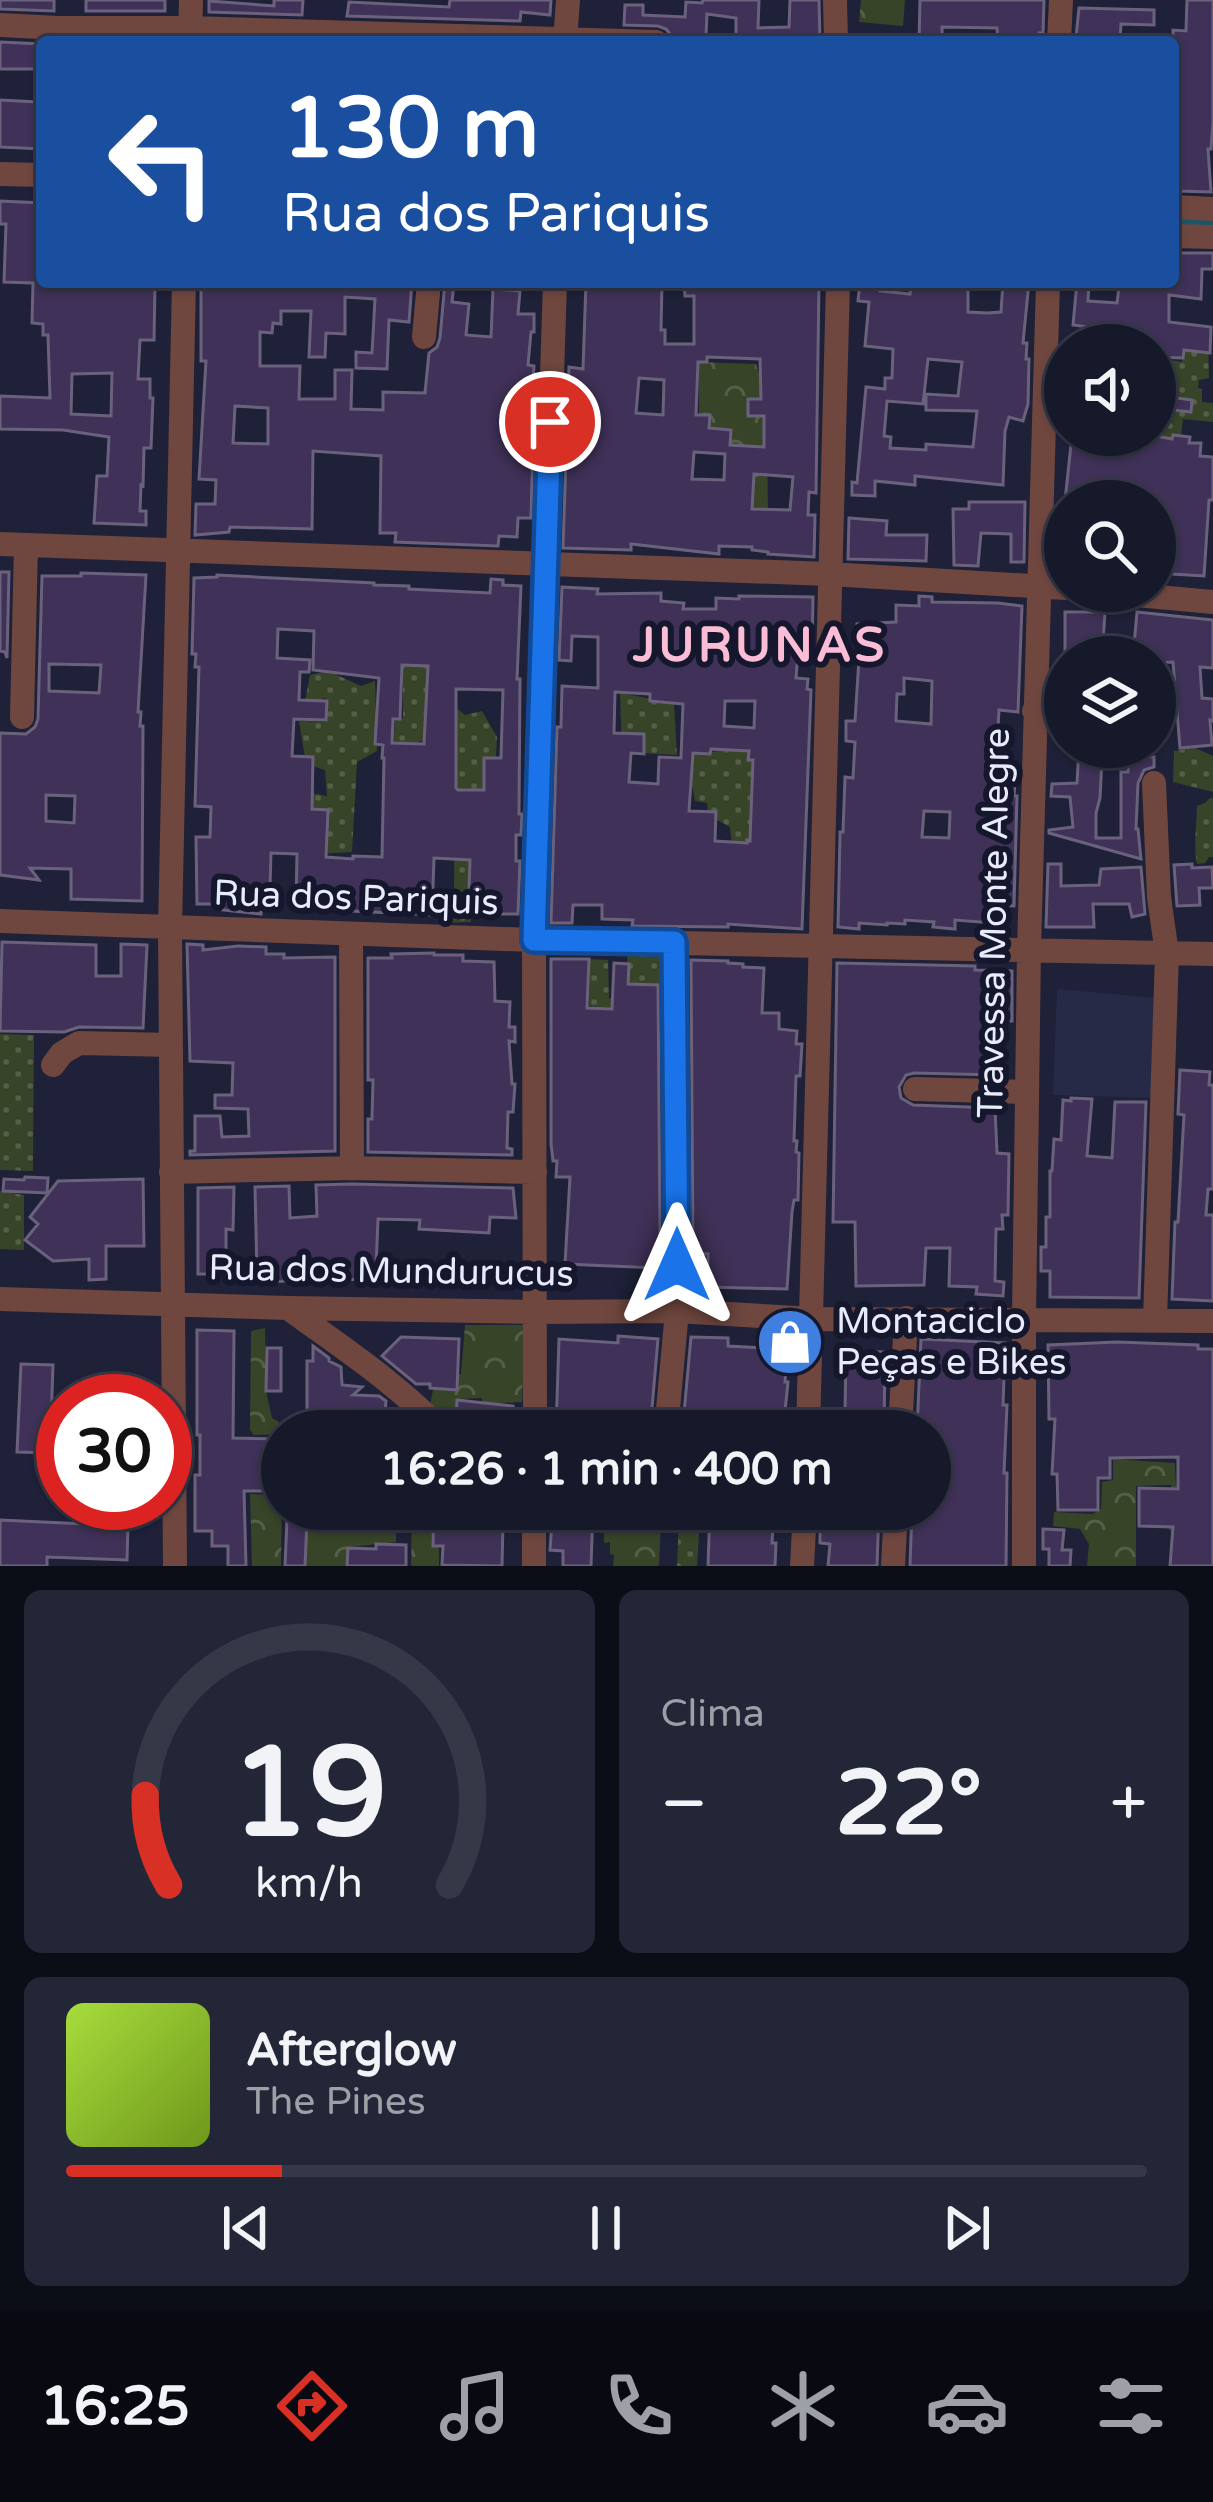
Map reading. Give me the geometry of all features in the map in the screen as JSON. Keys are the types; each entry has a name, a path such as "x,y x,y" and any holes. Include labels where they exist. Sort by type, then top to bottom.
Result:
{"street":[{"path":"191,0 191,35"},
{"path":"566,36 568,0"},
{"path":"835,0 836,36"},
{"path":"1059,36 1061,0"},
{"path":"0,25 266,36"},
{"path":"0,174 36,176"},
{"path":"1179,207 1213,209"},
{"path":"1179,236 1213,237"},
{"path":"175,1566 170,928 184,288"},
{"path":"424,337 428,288"},
{"path":"535,1410 534,940 555,288"},
{"path":"809,1410 838,288"},
{"name":"Travessa Monte Alegre","path":"1048,288 1051,480"},
{"path":"22,717 13,545 830,574 1044,586"},
{"path":"1176,599 1213,602"},
{"name":"Travessa Monte Alegre","path":"1024,1566 1034,711 1049,612"},
{"path":"1034,711 1044,711"},
{"path":"1154,783 1159,897 1167,954 1155,1320"},
{"name":"Rua dos Pariquis","path":"0,921 534,940 1213,953"},
{"path":"351,934 352,1168"},
{"path":"668,1410 677,1311 674,942"},
{"path":"52,1065 79,1042 171,1045"},
{"path":"915,1089 1027,1092"},
{"path":"171,1172 352,1168 535,1172"},
{"name":"Rua dos Mundurucus","path":"0,1299 1213,1322"},
{"path":"288,1308 422,1410"},
{"path":"901,1410 906,1318"},
{"path":"534,1530 534,1566"},
{"path":"802,1566 804,1530"},
{"path":"893,1566 895,1530"}],"shaded area":[{"path":"1057,989 1159,998 1154,1098 1053,1095"}],"green space":[{"path":"861,0 905,0 903,26 859,22"},
{"path":"1208,341 1209,378 1199,380 1198,388 1202,402 1213,403 1213,422 1183,419 1181,436 1176,436 1176,410 1183,411 1185,400 1176,398 1176,361 1182,362 1184,351 1199,352"},
{"path":"699,362 756,364 767,399 768,522 752,520 755,447 730,444 731,431 709,439 709,416 699,415"},
{"path":"403,665 434,665 427,740 393,747 395,721 403,718"},
{"path":"328,671 361,686 375,681 377,751 357,762 352,852 316,854 326,810 314,809 316,833 299,830 311,793 327,796 325,770 306,764 299,721 326,722 326,698 305,702 310,675"},
{"path":"620,693 674,703 677,755 622,752"},
{"path":"455,707 465,715 482,711 497,737 496,756 485,766 486,823 471,830 471,922 443,923 443,909 454,905"},
{"path":"725,735 747,750 760,770 751,784 764,785 762,842 743,841 745,866 732,846 730,827 708,815 707,803 695,801 687,755 719,751"},
{"path":"1195,748 1213,756 1213,792 1173,782 1176,751"},
{"path":"1211,797 1213,857 1197,864 1197,806"},
{"path":"627,953 664,955 666,985 652,985 651,1010 589,1006 590,959 608,960 609,998 629,998"},
{"path":"0,1034 34,1035 33,1171 0,1170"},
{"path":"0,1191 24,1195 24,1250 0,1249"},
{"path":"465,1325 525,1325 522,1402 482,1404 482,1398 458,1399 457,1410 435,1410 430,1405 433,1390 446,1390 451,1375 461,1374"},
{"path":"265,1328 270,1410 261,1410 261,1435 250,1430 251,1331"},
{"path":"1113,1459 1175,1463 1178,1532 1169,1530 1171,1485 1136,1486 1136,1566 1087,1566 1089,1544 1080,1529 1053,1526 1054,1512 1093,1514 1101,1509 1102,1482 1113,1480"},
{"path":"250,1494 261,1494 261,1530 282,1530 281,1566 252,1566"},
{"path":"306,1530 396,1530 396,1542 350,1547 350,1566 305,1566"},
{"path":"412,1530 439,1530 439,1566 411,1566"},
{"path":"661,1530 659,1566 613,1566 614,1555 610,1542 604,1543 604,1532"},
{"path":"678,1530 699,1530 697,1566 677,1566"}],"building":[{"path":"0,0 54,0 54,11 0,9"},
{"path":"86,0 165,0 165,11 86,11"},
{"path":"274,0 303,0 302,15 209,12 209,1 274,6"},
{"path":"450,0 551,0 550,15 521,12 520,21 347,16 349,2 449,7"},
{"path":"759,0 758,28 789,27 790,0 819,0 820,36 736,35 736,18 707,14 706,35 671,35 658,26 624,25 625,5 643,5 643,15 685,17 686,2"},
{"path":"920,0 1044,0 1039,36 998,36 997,28 942,27 942,36 919,36"},
{"path":"1187,0 1213,0 1211,192 1179,191 1179,36 1173,36 1173,30 1186,31"},
{"path":"1079,8 1154,10 1154,25 1121,24 1120,36 1076,36"},
{"path":"0,42 36,44 36,69 0,69"},
{"path":"0,100 36,102 36,149 0,147"},
{"path":"0,201 36,203 36,288 155,288 154,340 140,340 138,379 150,379 153,398 151,448 144,448 141,485 140,511 146,511 146,525 94,523 97,476 107,476 109,437 63,430 0,429 0,396 50,398 48,335 43,335 43,324 32,323 33,283 4,282 6,224 0,224","holes":["112,373 111,416 71,414 72,374"]},
{"path":"1179,253 1213,253 1213,269 1202,269 1201,299 1169,295 1169,322 1211,327 1210,353 1184,350 1183,358 1176,358 1176,324 1073,324 1076,288 1089,288 1088,301 1117,303 1119,288 1179,288"},
{"path":"201,288 412,288 409,322 389,320 387,369 356,368 356,352 372,353 375,299 345,297 345,334 326,333 325,357 309,357 311,311 281,311 281,324 273,323 272,333 260,332 260,366 300,366 299,399 335,399 335,370 352,370 351,409 383,410 383,392 425,393 429,353 440,338 444,288 453,288 452,302 469,304 466,335 491,337 493,289 520,291 518,314 534,314 528,365 534,366 531,414 522,413 520,443 533,444 531,518 518,518 517,537 499,536 498,546 395,542 396,533 380,533 381,456 313,451 312,529 230,527 229,532 195,535 196,504 215,504 216,480 199,479 206,361 201,361","holes":["235,406 268,408 268,444 233,443"]},
{"path":"586,288 662,288 665,344 694,344 694,296 685,296 684,288 819,288 816,493 809,492 808,515 815,515 814,557 768,554 752,547 719,546 719,554 631,544 631,550 563,548 569,367 583,369","holes":["707,357 760,359 761,399 748,399 748,416 764,416 764,447 730,445 731,430 709,428 710,415 696,415 698,362 707,362","639,378 664,380 663,415 636,413","694,452 725,454 724,480 692,479","754,474 793,477 790,510 752,509"]},
{"path":"859,288 910,294 911,288 968,288 968,312 1001,312 1003,288 1028,288 1023,343 1027,343 1029,359 1028,404 1023,421 1009,417 1003,485 915,476 915,485 875,481 875,496 852,495 866,387 885,389 885,378 892,378 893,349 865,346 869,302 858,301","holes":["928,359 962,362 958,396 926,394 926,410 977,411 973,447 890,448 891,437 884,436 887,401 923,404"]},
{"path":"1176,398 1192,400 1191,412 1176,410"},
{"path":"1176,435 1201,443 1200,456 1213,457 1204,576 1176,574 1176,480 1067,480 1070,456 1176,456"},
{"path":"969,502 1025,502 1024,562 1011,562 1011,534 981,533 978,566 954,565 953,509 969,509"},
{"path":"849,518 887,521 886,535 927,535 926,561 848,559"},
{"path":"0,572 9,572 7,658 0,651"},
{"path":"146,575 138,712 143,726 142,901 71,899 71,869 30,868 39,880 0,875 0,733 26,734 38,719 42,576","holes":["49,664 101,665 99,693 49,691","46,795 75,796 74,823 46,821"]},
{"path":"194,578 490,593 491,579 521,586 518,914 496,914 496,907 481,907 481,890 469,890 470,860 434,858 432,915 332,910 332,904 296,903 297,854 271,853 270,887 262,886 261,914 223,910 223,904 197,904 196,837 210,837 211,807 195,806 199,667 192,654","holes":["278,629 314,631 313,670 379,678 375,744 383,745 384,758 382,857 326,857 328,810 312,809 313,757 292,756 294,719 326,720 327,701 299,700 300,672 309,672 310,660 277,658","402,665 428,666 424,744 392,743 393,719 400,719","456,689 503,690 501,758 484,758 484,790 456,788"]},
{"path":"562,587 598,589 597,594 661,593 661,601 684,603 683,609 716,609 716,598 813,597 812,654 798,653 796,678 808,679 811,690 802,929 728,924 632,926 633,920 602,919 602,905 573,905 572,923 551,923 562,686 598,688 598,637 572,636 571,661 559,660","holes":["615,692 650,694 650,701 683,704 681,758 659,757 658,784 629,782 631,753 644,754 644,734 614,733","725,701 755,701 754,728 724,726","711,749 749,751 748,760 753,760 747,843 715,841 716,812 689,811 693,753 710,754"]},
{"path":"919,596 932,597 932,602 1022,606 1018,712 999,710 996,764 1013,765 1017,796 1014,906 994,905 993,923 955,920 955,929 905,920 905,924 859,923 859,929 838,927 845,777 853,778 855,742 846,741 846,721 855,721 857,624 896,622 896,605 919,606","holes":["904,678 932,681 931,724 896,721 897,694 904,694","924,811 950,812 949,838 922,837"]},
{"path":"1065,612 1105,612 1103,636 1065,636"},
{"path":"1137,612 1213,620 1213,668 1200,667 1202,698 1213,699 1212,745 1180,748 1176,636 1135,636"},
{"path":"1078,768 1102,768 1096,838 1121,838 1121,772 1151,768 1144,770 1138,783 1136,829 1141,859 1049,833 1073,827 1070,797 1051,796 1052,784 1077,783"},
{"path":"1048,864 1061,864 1061,886 1099,885 1101,869 1141,867 1145,914 1132,917 1129,904 1093,904 1094,927 1046,927"},
{"path":"1192,864 1192,868 1212,867 1213,888 1199,888 1200,905 1177,906 1174,865"},
{"path":"2,942 96,945 96,976 121,976 121,944 147,945 143,1028 0,1031"},
{"path":"187,944 203,945 203,950 266,947 266,954 284,954 284,958 335,957 335,1151 190,1155 195,1151 195,1116 220,1116 222,1137 249,1136 248,1109 215,1108 215,1095 232,1095 233,1063 190,1061"},
{"path":"463,955 463,961 494,962 495,1001 510,1002 515,1084 507,1148 512,1155 368,1152 373,1080 368,1080 368,958"},
{"path":"551,959 589,959 587,1008 612,1009 614,963 629,964 628,984 658,985 657,1268 565,1264 570,1177 556,1177 551,1144"},
{"path":"691,960 764,968 762,1013 779,1013 779,1029 797,1031 796,1044 802,1044 794,1141 799,1153 798,1200 792,1212 787,1289 707,1287 708,1254 693,1253"},
{"path":"837,963 1012,971 1012,1021 998,1021 997,1075 914,1073 906,1075 899,1087 901,1098 913,1105 995,1108 997,1153 1009,1154 1008,1215 1002,1215 1003,1229 996,1229 995,1281 1004,1282 1003,1296 976,1294 977,1287 949,1286 950,1248 926,1248 924,1285 856,1286 855,1222 833,1222"},
{"path":"1180,1070 1210,1072 1209,1085 1213,1085 1213,1189 1208,1189 1206,1215 1213,1215 1213,1301 1172,1299 1184,1115 1178,1114"},
{"path":"1092,1099 1087,1156 1112,1158 1115,1102 1146,1102 1139,1298 1050,1297 1050,1271 1041,1271 1046,1217 1050,1217 1054,1139 1061,1140 1063,1100"},
{"path":"48,1178 47,1193 3,1191 4,1179"},
{"path":"143,1179 144,1246 106,1246 106,1279 89,1280 89,1259 53,1261 25,1240 38,1224 30,1217 58,1181"},
{"path":"316,1185 513,1188 516,1218 490,1217 489,1233 419,1229 420,1220 378,1219 376,1269 514,1266 513,1286 487,1281 394,1285 342,1278 269,1282 268,1275 257,1275 255,1187 289,1186 290,1218 317,1216"},
{"path":"234,1187 233,1230 226,1229 226,1274 198,1274 198,1188"},
{"path":"197,1330 234,1331 233,1438 261,1439 261,1491 244,1491 246,1566 228,1566 228,1546 212,1546 212,1531 195,1531 195,1475 200,1475"},
{"path":"618,1336 658,1339 652,1410 557,1410 559,1339 618,1343"},
{"path":"401,1337 459,1339 457,1390 416,1384 382,1356"},
{"path":"691,1337 728,1338 728,1346 764,1348 764,1337 788,1339 785,1410 684,1410"},
{"path":"921,1339 1005,1343 1006,1566 910,1566 911,1530 951,1530 951,1410 918,1410"},
{"path":"1117,1342 1213,1349 1213,1566 1170,1566 1173,1527 1139,1526 1139,1488 1178,1489 1178,1457 1110,1458 1110,1478 1098,1478 1098,1510 1058,1510 1057,1474 1052,1474 1055,1419 1049,1419 1048,1345"},
{"path":"313,1346 341,1367 342,1385 362,1387 353,1395 379,1396 386,1401 385,1410 307,1410 307,1361 313,1361"},
{"path":"267,1348 281,1348 281,1391 266,1391"},
{"path":"846,1351 885,1352 884,1410 845,1410"},
{"path":"21,1364 53,1365 53,1374 36,1374 36,1453 17,1452"},
{"path":"457,1400 513,1406 513,1410 457,1410"},
{"path":"0,1520 36,1522 36,1530 128,1530 127,1560 47,1557 47,1566 0,1566"},
{"path":"1043,1529 1064,1530 1062,1550 1071,1550 1070,1566 1049,1566"},
{"path":"287,1530 307,1530 305,1566 285,1566"},
{"path":"433,1530 503,1530 502,1566 442,1565 443,1546 433,1546"},
{"path":"551,1530 592,1530 591,1566 563,1566 563,1551 550,1550"},
{"path":"709,1530 773,1530 775,1566 708,1566"},
{"path":"878,1530 877,1566 828,1566 830,1544 820,1543 820,1531"},
{"path":"376,1544 406,1545 406,1566 347,1566 348,1548 376,1549"}],"waterway":[{"path":"1179,223 1213,224"}],"place":[{"name":"Montaciclo Peças e Bikes","path":"790,1342"}],"district":[{"name":"JURUNAS","path":"760,646"}],"route":[{"path":"550,422 534,940 674,942 677,1265"}]}
